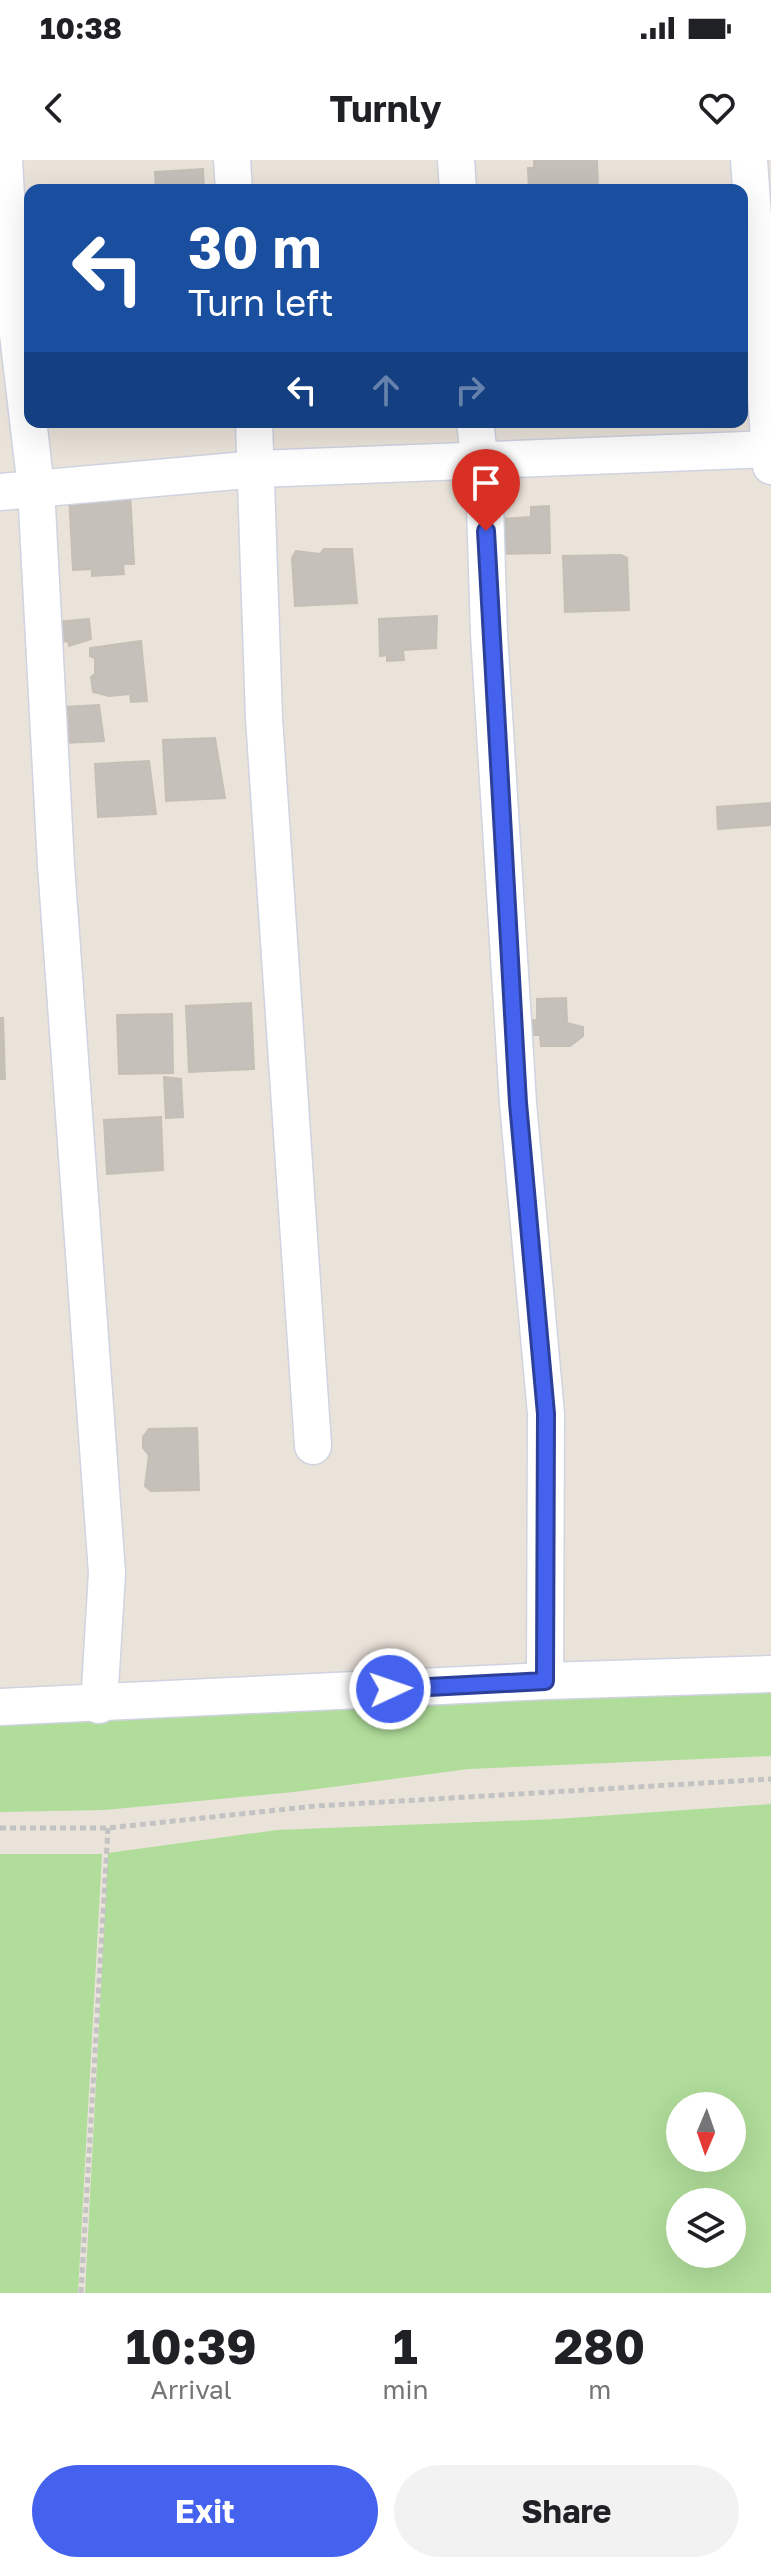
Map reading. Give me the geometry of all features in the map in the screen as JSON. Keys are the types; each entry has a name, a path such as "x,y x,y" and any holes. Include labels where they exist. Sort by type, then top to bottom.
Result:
{"street":[{"path":"4,160 10,266 24,386"},
{"path":"232,160 234,184"},
{"path":"456,160 458,184"},
{"path":"0,492 258,469 478,460 770,455 749,160"},
{"path":"29,428 36,488 57,881 107,1573 99,1705"},
{"path":"255,428 264,718 313,1446"},
{"path":"475,428 485,506 489,634 518,1103 546,1414 545,1681"},
{"path":"0,1707 99,1705 545,1681 771,1674"}],"path":[{"path":"0,1828 108,1828 331,1804 771,1779"},
{"path":"81,2293 108,1828"}],"green space":[{"path":"771,1686 771,1756 469,1769 294,1792 105,1810 0,1812 0,1719"},
{"path":"771,1804 771,2293 85,2293 108,1853 277,1830 556,1819"},
{"path":"0,1854 102,1854 78,2293 0,2293"}],"building":[{"path":"534,160 597,160 598,184 529,184 528,168 534,168"},
{"path":"203,169 204,184 156,184 155,172"},
{"path":"130,492 134,564 123,564 124,574 92,576 92,569 73,570 69,495"},
{"path":"549,506 550,553 501,554 500,519 531,517 531,507"},
{"path":"324,549 352,549 357,603 295,606 292,558 296,551 320,554"},
{"path":"621,555 627,558 629,610 565,612 563,556"},
{"path":"437,616 436,648 403,650 404,660 387,661 387,655 380,656 379,619"},
{"path":"89,619 91,639 69,646 68,641 59,642 57,622"},
{"path":"141,641 147,701 131,702 130,694 109,696 93,692 91,677 95,674 95,658 90,656 90,648"},
{"path":"99,705 104,741 64,743 63,707"},
{"path":"215,738 225,798 166,801 163,740"},
{"path":"149,761 156,814 98,817 95,764"},
{"path":"771,803 771,825 718,829 717,807"},
{"path":"566,998 567,1023 583,1027 583,1036 570,1046 541,1046 540,1035 532,1035 532,1020 537,1020 537,999"},
{"path":"251,1003 254,1069 189,1072 186,1006"},
{"path":"172,1014 173,1073 119,1074 117,1015"},
{"path":"0,1018 3,1018 5,1079 0,1079"},
{"path":"164,1077 181,1079 183,1117 166,1118"},
{"path":"161,1117 163,1170 107,1174 104,1120"},
{"path":"197,1428 199,1490 151,1491 145,1486 149,1455 143,1448 143,1437 149,1429"}],"route":[{"path":"390,1689 545,1681 546,1414 518,1103 489,634 486,531"}]}
